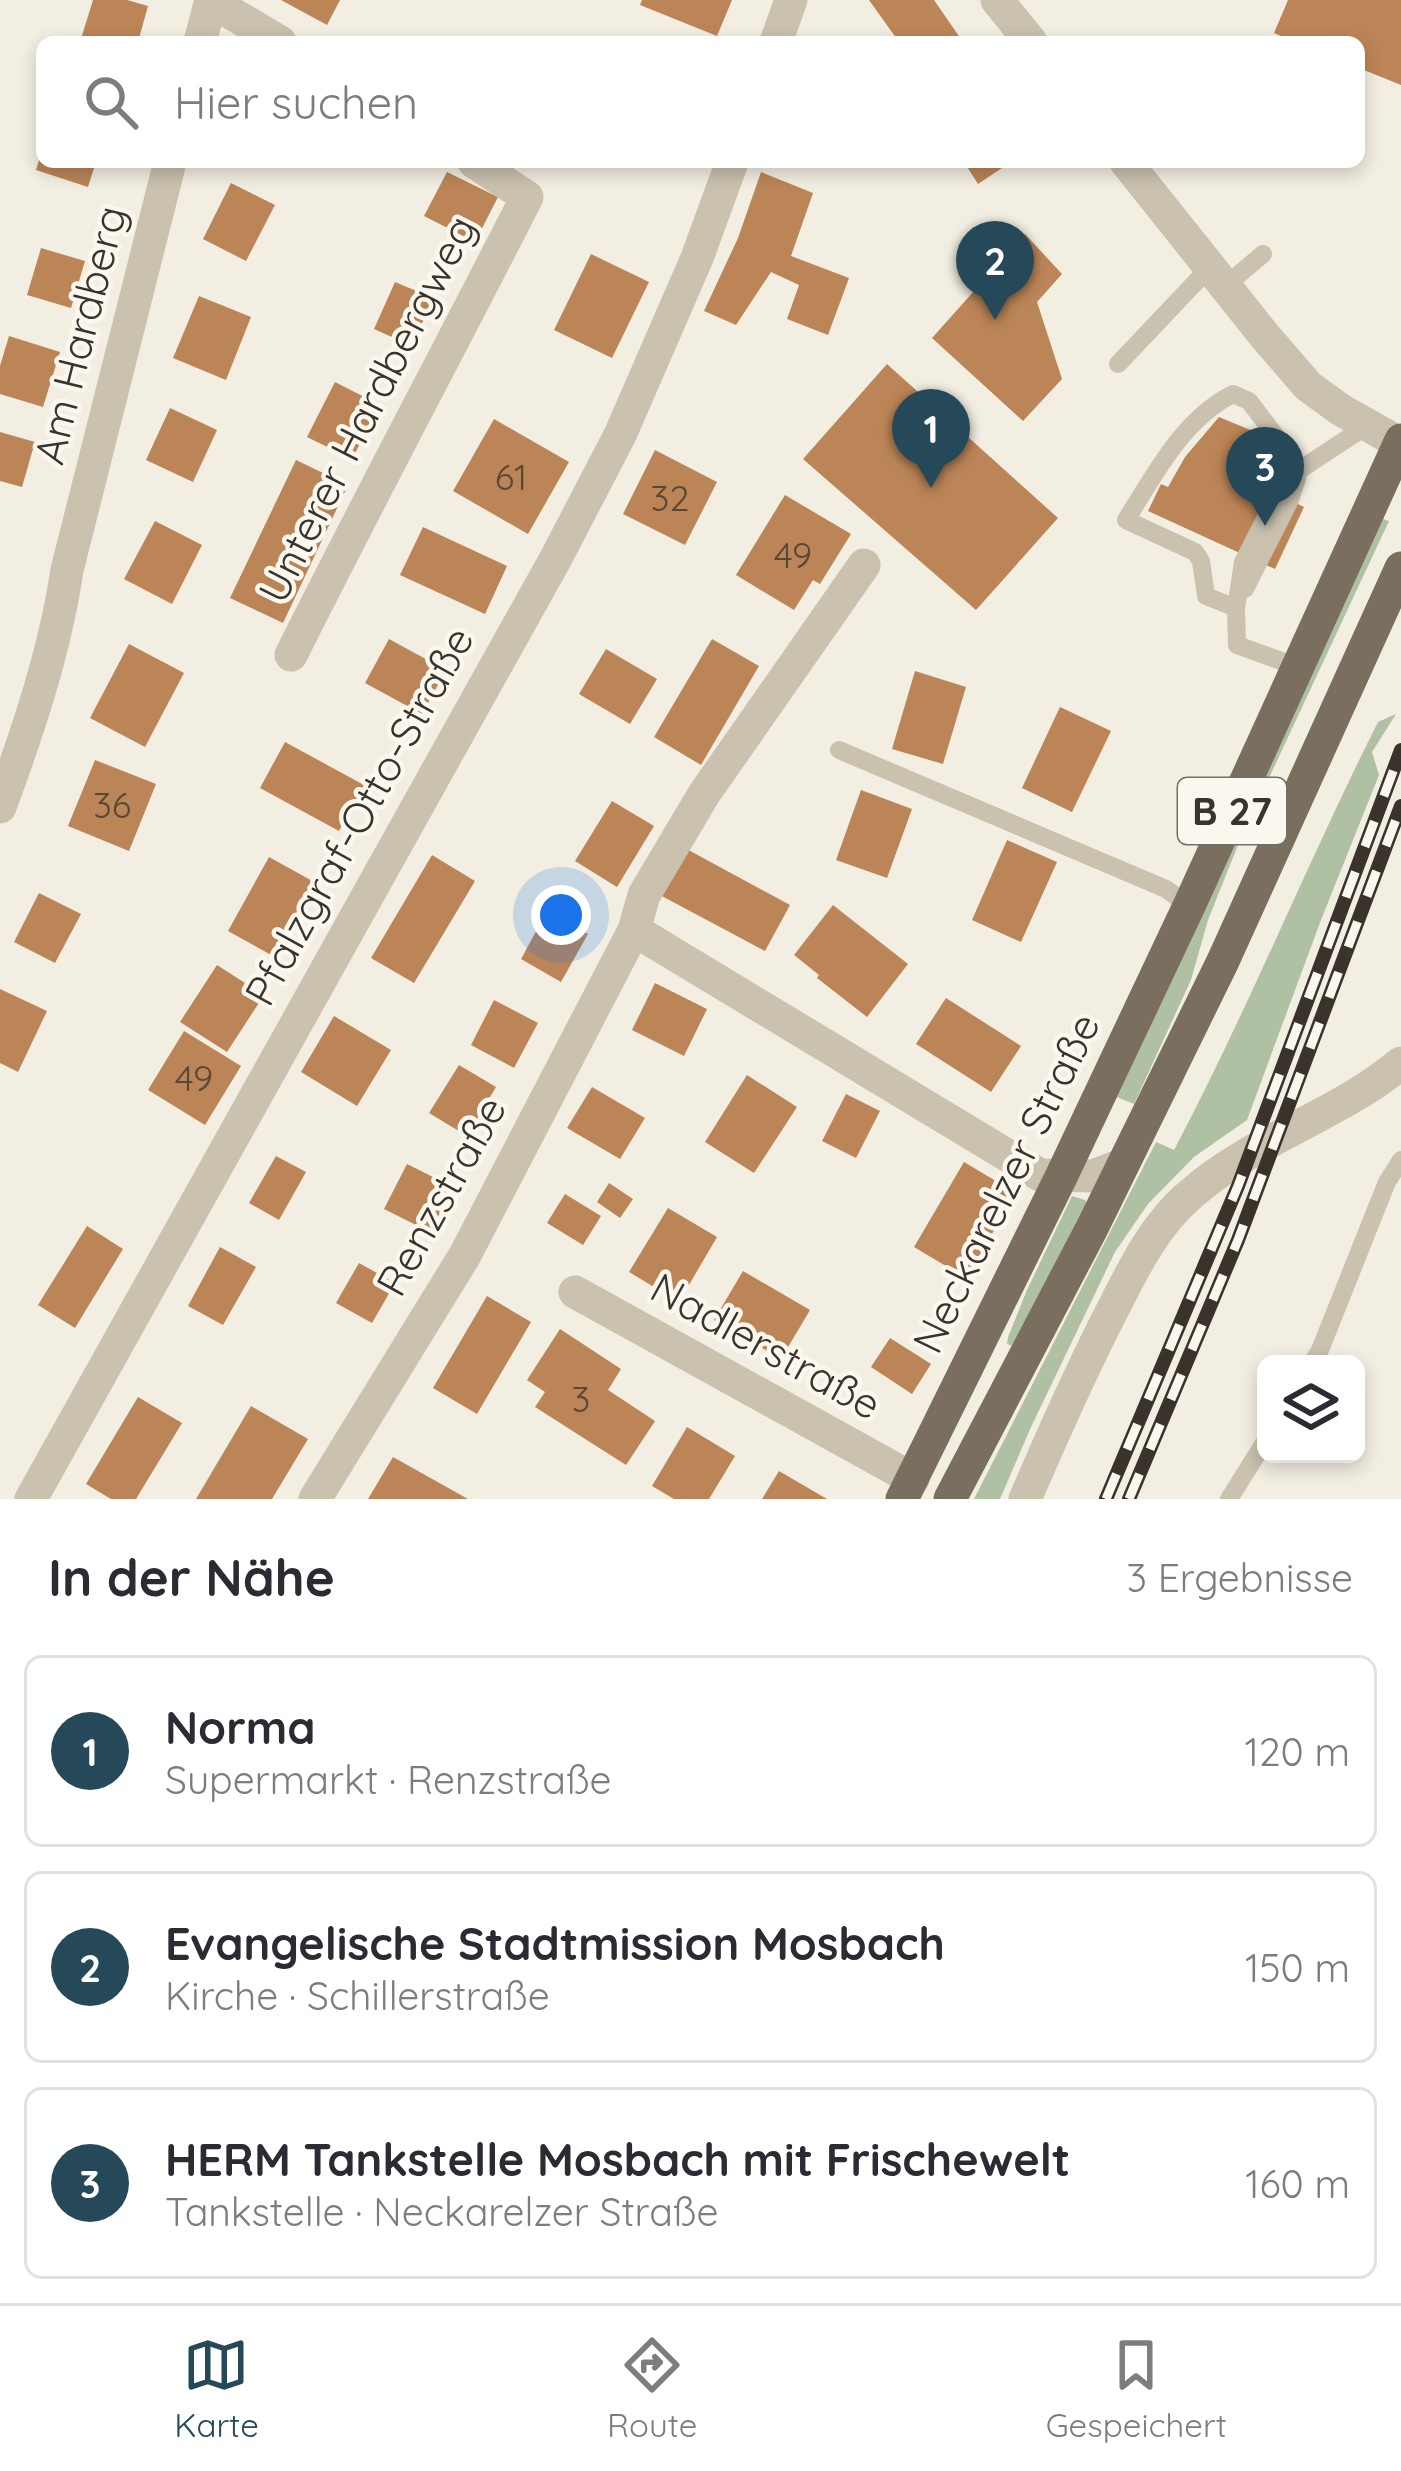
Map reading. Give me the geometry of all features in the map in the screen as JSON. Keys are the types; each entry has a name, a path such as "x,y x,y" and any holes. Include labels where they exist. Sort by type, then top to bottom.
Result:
{"main road":[{"name":"Neckarelzer Straße","path":"908,1489 1189,906 1401,442"},
{"name":"B 27","path":"950,1499 1092,1228 1223,961 1401,568"}],"street":[{"path":"778,36 791,0"},
{"path":"997,0 1026,36"},
{"path":"202,36 211,1 270,36"},
{"name":"Am Hardberg","path":"0,807 24,742 63,596 168,168"},
{"name":"Unterer Hardbergweg","path":"291,655 527,197 483,168"},
{"name":"Pfalzgraf-Otto-Straße","path":"31,1499 556,558 620,435 697,258 730,168"},
{"path":"1131,168 1308,386 1401,442"},
{"name":"Renzstraße","path":"315,1499 465,1255 634,930 644,896 704,794 864,565"},
{"path":"634,930 1040,1175 1093,1176 1122,1166"},
{"path":"1025,1499 1136,1265 1176,1210 1224,1169 1375,1085 1401,1063"},
{"name":"Nadlerstraße","path":"574,1292 908,1489"}],"lane":[{"path":"1118,364 1217,276 1263,254"},
{"path":"1236,608 1206,596 1201,561 1195,552 1126,520 1173,446 1213,405 1233,394 1249,401 1301,469"},
{"path":"1298,667 1238,645 1236,608 1301,469 1368,425"},
{"path":"839,750 1166,890 1189,906"},
{"path":"1317,1355 1387,1182 1401,1160"},
{"path":"1229,1499 1257,1454"}],"green space":[{"path":"1383,519 1389,521 1240,840 1208,920 1191,980 1134,1104 1117,1097"},
{"path":"1396,714 1372,752 1379,775 1247,1120 1194,1157 1148,1204 1115,1252 1000,1499 974,1499 1156,1142 1174,1150 1378,722"},
{"path":"1072,1196 1087,1203 1016,1347 1007,1344 1027,1290"}],"building":[{"path":"93,0 127,0 148,6 140,36 82,36"},
{"path":"281,0 340,0 327,25"},
{"path":"642,0 732,0 717,36 640,5"},
{"path":"869,0 934,0 959,36 895,36"},
{"path":"1288,0 1401,0 1401,85 1365,70 1365,36 1274,33"},
{"path":"37,168 94,168 88,187"},
{"path":"968,168 1002,168 978,184"},
{"path":"447,172 498,197 475,242 424,216"},
{"path":"761,172 813,193 791,256 849,278 828,335 787,319 799,285 771,272 736,325 704,311 738,238"},
{"path":"231,183 275,205 246,261 203,239"},
{"path":"1025,234 1062,274 1037,302 1062,379 1023,421 932,338"},
{"path":"41,248 85,261 71,308 27,295"},
{"path":"591,254 649,282 612,358 554,330"},
{"path":"395,282 433,298 412,346 374,329"},
{"path":"199,296 251,317 226,380 173,358"},
{"path":"9,336 60,352 43,407 0,394 0,366"},
{"path":"887,364 1058,518 976,610 803,459"},
{"path":"335,382 380,405 352,459 307,437"},
{"path":"170,408 217,430 193,482 146,460"},
{"path":"1219,417 1277,441 1256,484 1304,507 1275,569 1148,511 1161,484 1168,487 1185,457"},
{"path":"494,419 569,462 528,534 453,491"},
{"path":"0,432 35,442 22,487 0,481"},
{"path":"655,450 717,482 685,545 623,514"},
{"path":"296,460 348,485 283,623 230,598"},
{"path":"785,495 851,534 820,584 813,580 794,610 736,575"},
{"path":"155,521 202,545 172,604 124,579"},
{"path":"423,527 507,566 485,614 400,575"},
{"path":"389,639 446,670 422,714 365,683"},
{"path":"712,639 759,666 701,765 654,737"},
{"path":"129,644 184,673 145,747 90,718"},
{"path":"606,649 657,679 630,724 579,694"},
{"path":"915,671 966,687 943,764 892,749"},
{"path":"1060,707 1111,731 1072,812 1022,788"},
{"path":"285,742 364,785 339,831 260,788"},
{"path":"95,760 156,784 129,851 68,826"},
{"path":"861,790 912,809 887,878 836,860"},
{"path":"612,801 654,826 617,887 575,861"},
{"path":"1007,840 1057,862 1021,942 972,920"},
{"path":"683,847 790,905 765,951 658,894"},
{"path":"432,855 475,881 414,983 371,958"},
{"path":"269,857 316,883 275,957 228,931"},
{"path":"39,893 81,914 55,963 14,942"},
{"path":"833,905 908,964 867,1017 794,955"},
{"path":"547,911 588,934 561,982 521,959"},
{"path":"217,965 264,995 227,1052 180,1022"},
{"path":"655,983 707,1009 684,1056 632,1030"},
{"path":"0,989 47,1011 18,1072 0,1063"},
{"path":"946,998 1021,1046 991,1092 916,1044"},
{"path":"494,1000 538,1023 514,1068 471,1045"},
{"path":"334,1016 391,1050 357,1106 301,1072"},
{"path":"184,1031 241,1066 205,1125 148,1090"},
{"path":"459,1065 496,1087 467,1136 429,1113"},
{"path":"747,1075 797,1107 754,1173 705,1142"},
{"path":"592,1087 645,1118 620,1159 567,1128"},
{"path":"846,1094 880,1111 856,1158 822,1141"},
{"path":"276,1156 306,1172 279,1220 249,1203"},
{"path":"964,1162 1016,1193 966,1278 914,1247"},
{"path":"407,1164 453,1187 430,1232 384,1209"},
{"path":"609,1183 633,1199 620,1218 597,1202"},
{"path":"565,1194 601,1216 583,1245 547,1223"},
{"path":"668,1208 717,1237 679,1302 629,1272"},
{"path":"87,1226 123,1249 75,1328 38,1305"},
{"path":"220,1247 256,1267 223,1325 188,1306"},
{"path":"359,1263 395,1283 372,1323 336,1303"},
{"path":"743,1271 810,1310 781,1359 714,1320"},
{"path":"487,1296 531,1322 477,1414 433,1388"},
{"path":"560,1329 621,1369 608,1390 655,1421 626,1465 535,1407 545,1392 527,1380"},
{"path":"890,1338 931,1364 912,1394 871,1367"},
{"path":"138,1397 182,1423 136,1499 111,1499 86,1484"},
{"path":"251,1406 308,1439 272,1499 196,1499"},
{"path":"687,1427 735,1456 709,1499 674,1499 652,1486"},
{"path":"393,1457 468,1499 368,1499"},
{"path":"779,1471 827,1499 762,1499"}],"railway":[{"path":"1106,1499 1238,1186 1401,750"},
{"path":"1129,1499 1238,1240 1401,806"}],"place":[{"name":"Evangelische Stadtmission Mosbach","path":"995,320"},
{"name":"Norma","path":"931,488"},
{"name":"HERM Tankstelle Mosbach mit Frischewelt","path":"1265,526"}]}
